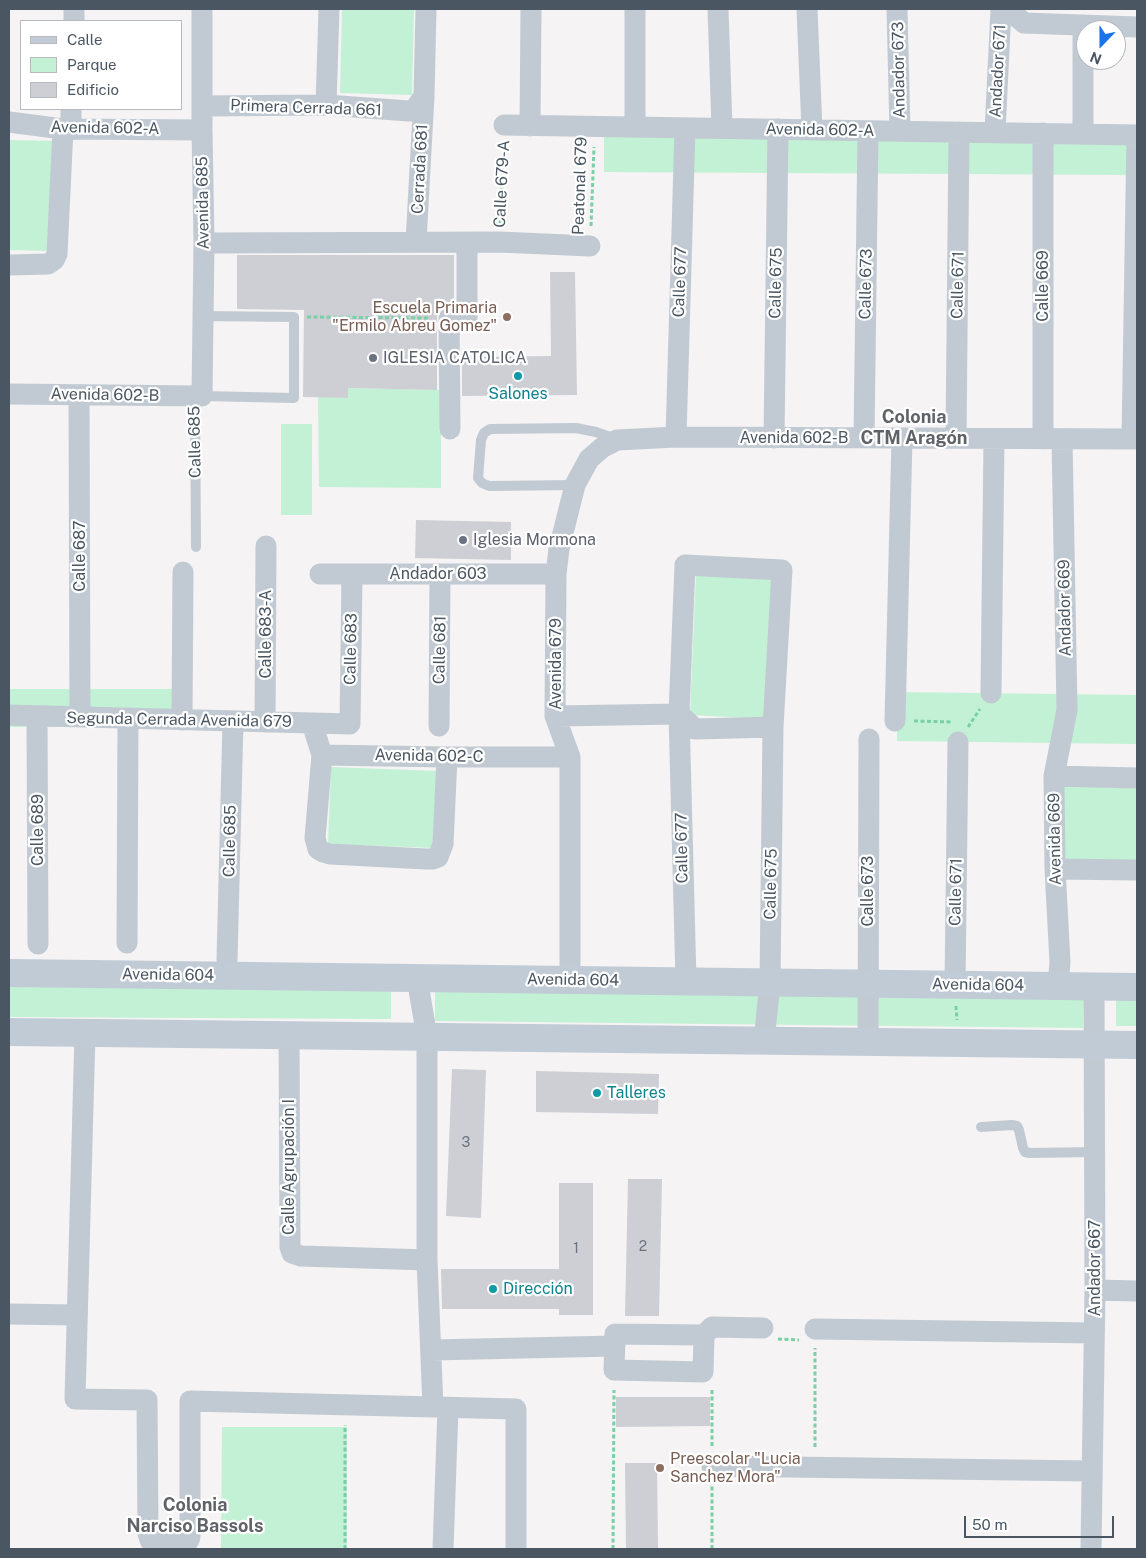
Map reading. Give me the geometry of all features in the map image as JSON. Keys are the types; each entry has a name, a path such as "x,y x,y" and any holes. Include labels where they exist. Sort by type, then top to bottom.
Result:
{"street":[{"name":"Avenida 685","path":"198,396 203,316 204,244 202,9"},
{"path":"326,105 329,9"},
{"name":"Cerrada 681","path":"416,242 424,96 426,9"},
{"path":"530,126 531,9"},
{"path":"635,9 635,127"},
{"path":"718,9 722,128"},
{"path":"807,9 812,130"},
{"name":"Andador 673","path":"897,9 900,131"},
{"name":"Andador 671","path":"995,132 1001,9"},
{"path":"1008,9 1024,23 1076,25"},
{"path":"1083,70 1083,134"},
{"name":"Primera Cerrada 661","path":"202,106 326,105 410,111 418,106 424,96"},
{"name":"Avenida 602-A","path":"9,122 68,122 202,130"},
{"path":"9,265 48,264 54,260 57,254 68,122"},
{"name":"Avenida 602-A","path":"504,125 1136,135"},
{"name":"Calle 677","path":"676,437 685,128"},
{"name":"Calle 675","path":"774,438 778,129"},
{"name":"Calle 673","path":"864,438 868,131"},
{"name":"Calle 671","path":"956,438 959,132"},
{"name":"Calle 669","path":"1043,133 1052,439"},
{"path":"1135,439 1136,135"},
{"path":"450,429 449,318 468,319 467,242"},
{"path":"204,244 499,242 590,246"},
{"name":"Avenida 602-B","path":"9,394 198,396"},
{"name":"Calle 687","path":"80,395 80,717"},
{"name":"Avenida 602-B","path":"610,443 676,437 1135,439"},
{"path":"895,720 902,438"},
{"path":"991,693 994,439"},
{"name":"Andador 669","path":"1052,439 1067,710 1054,776"},
{"name":"Avenida 679","path":"570,980 570,757 555,716 556,574 559,549 575,485 589,459 610,443"},
{"name":"Calle 683-A","path":"266,546 266,722"},
{"name":"Calle 677","path":"686,981 679,714 685,565 782,570 772,727"},
{"path":"182,720 183,572"},
{"name":"Andador 603","path":"320,574 556,574"},
{"name":"Calle 683","path":"350,724 352,574"},
{"name":"Calle 681","path":"439,726 440,574"},
{"path":"555,716 679,714 695,729 772,727"},
{"name":"Segunda Cerrada Avenida 679","path":"9,715 350,724"},
{"name":"Calle 689","path":"37,716 38,944"},
{"path":"127,943 128,718"},
{"name":"Calle 685","path":"226,962 233,721"},
{"path":"312,723 322,755 315,838 318,849 330,854 426,860 438,857 443,844 447,757"},
{"name":"Calle 675","path":"764,1041 770,982 772,727"},
{"name":"Calle 673","path":"868,1042 869,739"},
{"name":"Calle 671","path":"955,984 958,742"},
{"name":"Avenida 602-C","path":"322,755 570,757"},
{"name":"Avenida 669","path":"1058,986 1060,962 1055,869 1054,776 1137,778"},
{"path":"1055,869 1137,870"},
{"name":"Avenida 604","path":"9,973 1137,987"},
{"path":"417,978 428,1037 427,1260 432,1350 440,1407 443,1549"},
{"name":"Andador 667","path":"1091,1549 1095,1290 1094,986"},
{"path":"9,1032 1137,1045"},
{"path":"85,1032 75,1399 148,1400 148,1533 150,1540 154,1542 184,1543 190,1537 190,1401 440,1407 516,1409 516,1549"},
{"name":"Calle Agrupación I","path":"289,1035 290,1247 292,1253 301,1256 427,1260"},
{"path":"1095,1290 1137,1291"},
{"path":"9,1314 77,1315"},
{"path":"704,1336 615,1334 614,1370 703,1372 704,1336 712,1327 764,1328"},
{"path":"815,1329 1094,1333"},
{"path":"432,1350 615,1346"},
{"path":"712,1466 1092,1471"}],"lane":[{"path":"198,396 294,398 294,317 203,316"},
{"name":"Calle 685","path":"196,547 198,396"},
{"path":"575,485 489,486 482,483 478,478 481,440 484,433 490,429 576,428 596,432 610,443"},
{"path":"981,1127 1012,1124 1017,1126 1020,1130 1023,1148 1025,1152 1030,1154 1095,1152"}],"path":[{"name":"Calle 679-A","path":"499,242 504,125"},
{"name":"Peatonal 679","path":"590,246 595,127"},
{"path":"294,317 449,318"},
{"path":"958,742 991,693"},
{"path":"895,720 971,722"},
{"path":"955,984 959,1043"},
{"path":"814,1467 815,1329"},
{"path":"613,1549 614,1370"},
{"path":"712,1387 712,1549"},
{"path":"345,1405 345,1549"}],"green space":[{"path":"342,9 414,9 412,95 340,93"},
{"path":"604,132 1130,135 1130,175 604,172"},
{"path":"9,140 53,141 51,251 9,250"},
{"path":"348,388 441,390 441,488 319,487 318,397 348,398"},
{"path":"281,424 312,424 312,515 281,515"},
{"path":"696,575 774,580 769,719 690,715"},
{"path":"9,689 175,689 175,727 9,727"},
{"path":"897,692 1137,695 1137,744 897,741"},
{"path":"331,767 438,771 435,848 328,844"},
{"path":"1061,781 1137,783 1137,864 1060,863"},
{"path":"9,982 391,985 391,1019 9,1017"},
{"path":"435,989 1084,996 1083,1028 435,1021"},
{"path":"1116,997 1137,997 1137,1026 1116,1026"},
{"path":"222,1427 347,1427 347,1549 221,1549"}],"building":[{"path":"237,255 454,255 454,306 443,307 438,312 437,318 437,390 348,388 348,398 303,397 304,310 237,309"},
{"name":"Salones","path":"550,272 575,272 577,395 462,396 462,357 551,356"},
{"name":"Iglesia Mormona","path":"416,520 511,522 511,560 415,558"},
{"path":"452,1069 486,1070 481,1218 446,1216"},
{"name":"Talleres","path":"536,1071 659,1074 658,1114 536,1112"},
{"path":"628,1179 662,1179 659,1316 625,1316"},
{"path":"559,1183 593,1183 593,1315 559,1315 559,1309 442,1309 441,1269 559,1269"},
{"path":"616,1397 710,1397 710,1426 616,1427"},
{"path":"625,1463 657,1463 658,1549 626,1549"}],"place":[{"name":"Escuela Primaria \"Ermilo Abreu Gomez\"","path":"507,317"},
{"name":"IGLESIA CATOLICA","path":"373,358"},
{"name":"Salones","path":"518,376"},
{"name":"Iglesia Mormona","path":"463,540"},
{"name":"Talleres","path":"597,1093"},
{"name":"Dirección","path":"493,1289"},
{"name":"Preescolar \"Lucia Sanchez Mora\"","path":"660,1468"}],"district":[{"name":"Colonia CTM Aragón","path":"914,427"},
{"name":"Colonia Narciso Bassols","path":"195,1515"}]}
